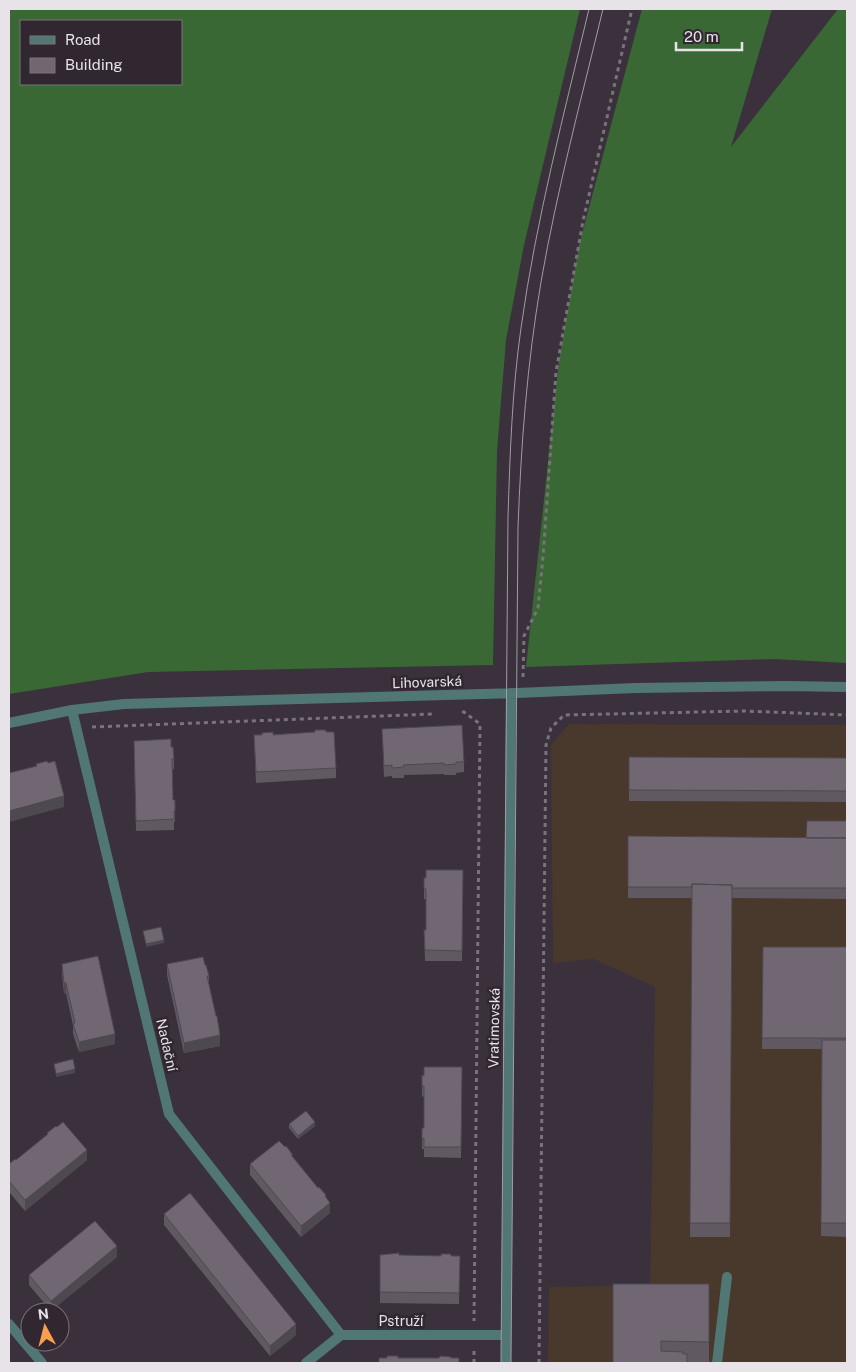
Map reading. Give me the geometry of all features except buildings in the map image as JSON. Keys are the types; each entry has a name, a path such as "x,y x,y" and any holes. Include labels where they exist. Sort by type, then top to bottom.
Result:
{"street":[{"name":"Lihovarská","path":"9,722 72,710 134,704 634,688 847,687"},
{"name":"Vratimovská","path":"506,1363 506,1125 511,693"},
{"name":"Nadační","path":"72,710 169,1114 341,1335"},
{"path":"717,1363 726,1278"},
{"path":"9,1324 42,1363"},
{"name":"Pstruží","path":"341,1335 506,1334"},
{"path":"306,1363 341,1335"}],"path":[{"path":"522,693 524,636 538,608 556,372 583,221 632,9"},
{"path":"539,1363 546,745 551,728 564,715 744,711 847,715"},
{"path":"455,713 464,712 480,724 474,1363"},
{"path":"77,729 98,726 435,714"}],"shaded area":[{"path":"569,724 847,725 847,1363 548,1363 549,1287 650,1285 655,987 594,959 553,963 551,745"}],"green space":[{"path":"9,9 580,9 524,245 506,340 497,451 493,665 148,672 9,694"},
{"path":"642,9 772,9 731,147 838,9 847,9 847,663 774,659 526,667 559,360 579,245"}],"tram line":[{"path":"501,1363 508,517 515,375 534,247 589,9"},
{"path":"511,1363 518,528 523,435 528,374 547,248 603,9"}]}
